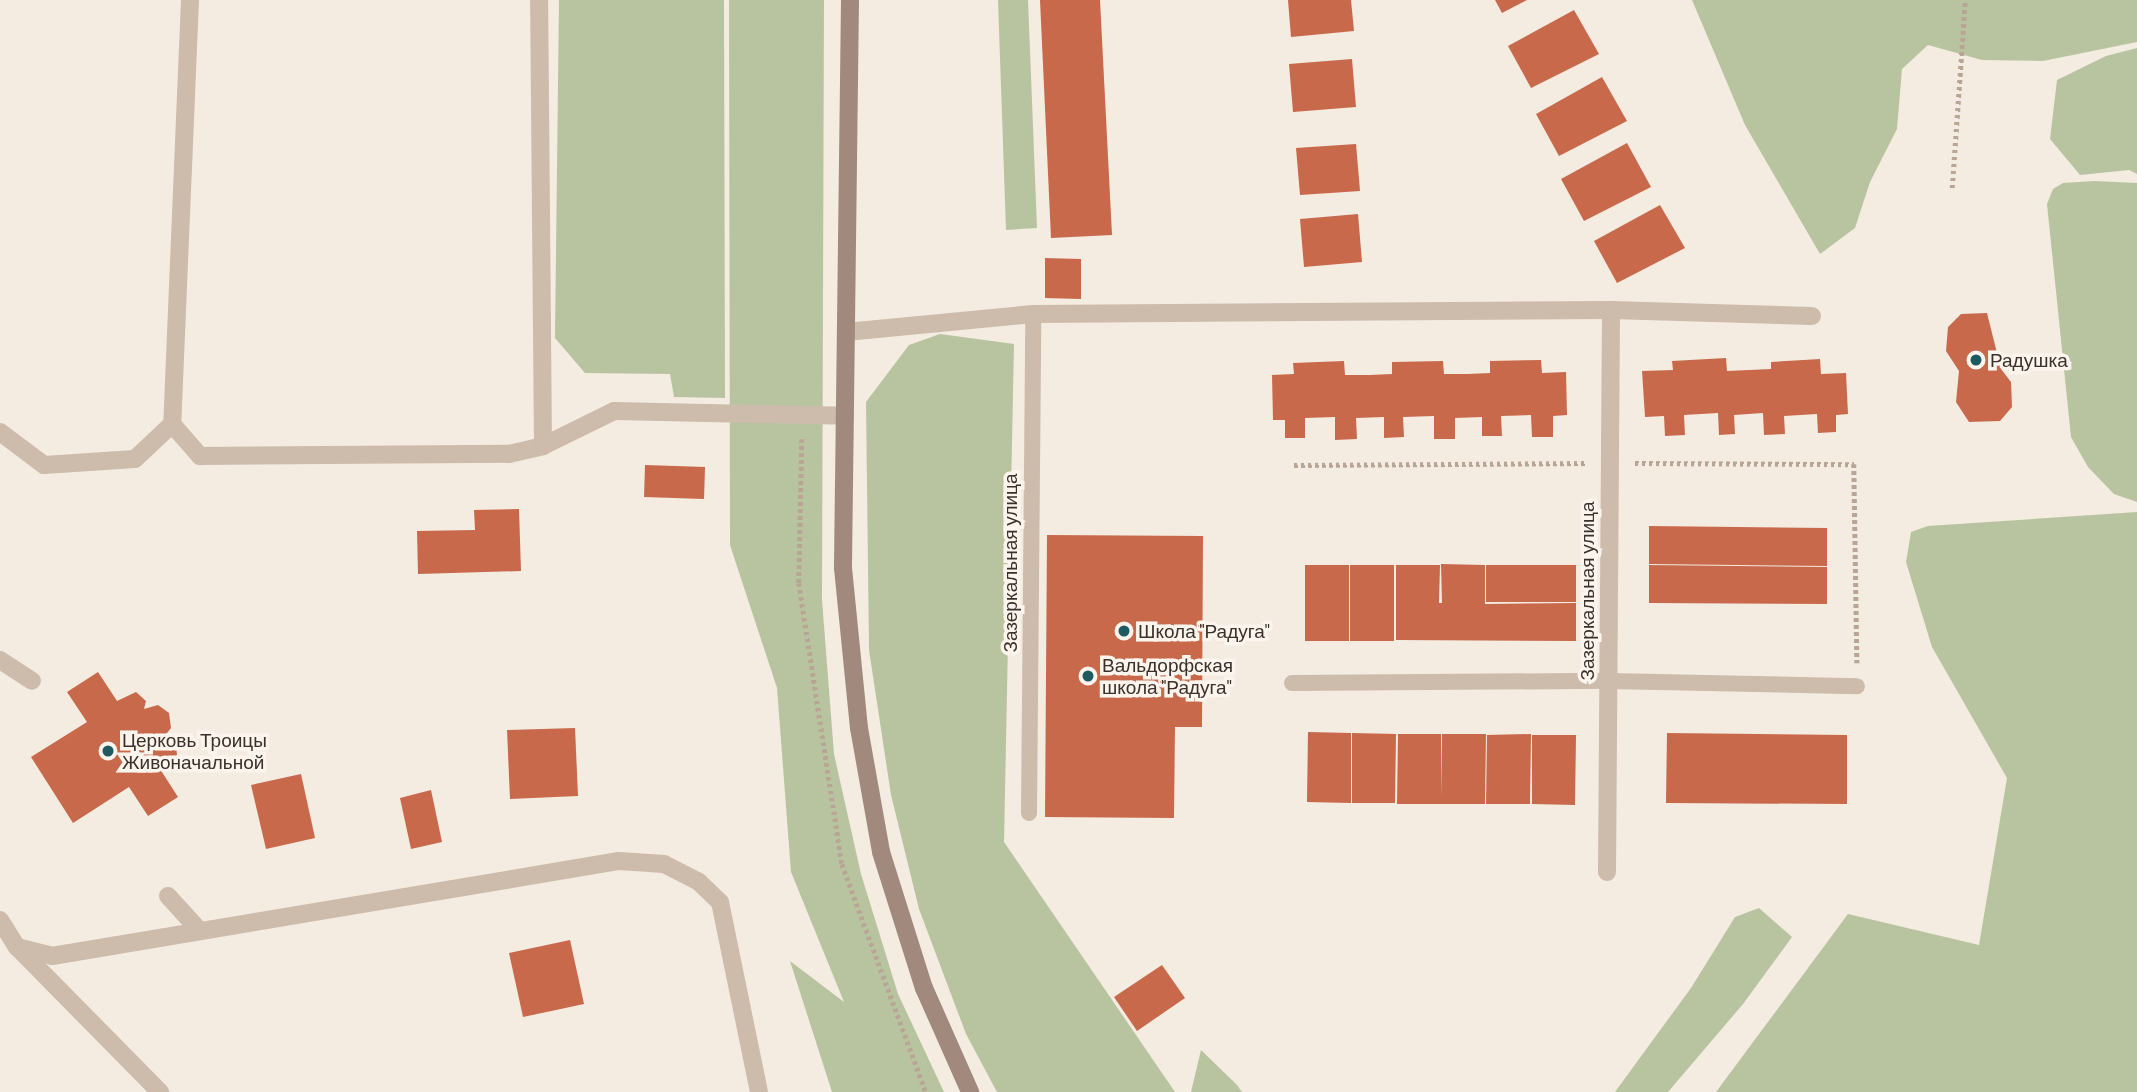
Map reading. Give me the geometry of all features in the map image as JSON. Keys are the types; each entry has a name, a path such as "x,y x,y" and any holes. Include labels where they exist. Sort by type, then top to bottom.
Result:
{"street":[{"path":"190,0 172,424 200,456 509,454 543,446 614,411 845,416"},
{"path":"540,0 543,446"},
{"path":"850,0 843,568 859,728 881,852 923,988 970,1092"},
{"path":"846,332 1033,314 1611,310 1812,316"},
{"name":"Зазеркальная улица","path":"1607,872 1611,310"},
{"path":"0,432 44,465 135,459 172,424"},
{"path":"0,660 32,681"},
{"path":"17,947 52,956 619,861 664,864 699,882 720,902 759,1092"},
{"path":"168,896 200,931"},
{"path":"0,920 17,947 159,1092"}],"lane":[{"name":"Зазеркальная улица","path":"1029,813 1033,314"},
{"path":"1292,683 1608,681 1857,686"}],"path":[{"path":"1952,188 1965,0"},
{"path":"1294,465 1854,464 1857,686"}],"green space":[{"path":"559,0 724,0 725,398 674,397 670,374 585,373 555,338"},
{"path":"729,0 824,0 822,600 834,754 861,874 898,994 944,1092 832,1092 790,961 844,1002 791,872 777,688 730,545"},
{"path":"998,0 1028,0 1037,228 1006,230"},
{"path":"1692,0 2137,0 2137,42 2043,61 1982,60 1928,45 1902,69 1897,129 1870,182 1855,228 1820,254 1745,125"},
{"path":"2137,48 2137,174 2129,170 2080,175 2050,139 2057,80 2106,56"},
{"path":"2063,183 2137,183 2137,502 2114,494 2088,467 2071,437 2047,204 2053,189"},
{"path":"940,334 1014,344 1004,842 1175,1092 997,1092 966,1034 919,909 891,795 869,650 866,402 909,345"},
{"path":"2137,512 2137,1092 1716,1092 1848,914 1979,945 2007,778 1932,647 1906,562 1911,532 1928,526"},
{"path":"1759,908 1792,937 1743,1004 1668,1092 1615,1092 1691,988 1735,917"},
{"path":"1201,1050 1237,1085 1242,1092 1191,1092"}],"building":[{"path":"1040,0 1100,0 1112,235 1051,238"},
{"path":"1288,0 1351,0 1354,31 1291,37"},
{"path":"1495,0 1527,0 1502,13"},
{"path":"1574,10 1599,54 1531,88 1508,46"},
{"path":"1352,59 1356,107 1293,112 1289,64"},
{"path":"1602,77 1627,121 1559,156 1536,114"},
{"path":"1627,143 1651,187 1584,221 1561,179"},
{"path":"1356,144 1360,191 1300,195 1296,148"},
{"path":"1660,205 1685,248 1617,283 1594,241"},
{"path":"1358,214 1362,262 1304,267 1300,219"},
{"path":"1045,258 1081,259 1081,299 1045,298"},
{"name":"Радушка","path":"1987,313 2001,369 2011,382 2012,407 2000,421 1969,422 1956,402 1959,371 1946,351 1948,327 1961,314"},
{"path":"1726,358 1727,371 1771,369 1771,362 1820,359 1821,374 1846,373 1848,414 1836,415 1836,432 1818,433 1817,414 1784,416 1785,434 1764,435 1763,413 1734,415 1735,434 1719,435 1718,413 1684,415 1685,435 1665,436 1664,416 1645,417 1642,371 1673,370 1672,361"},
{"path":"1541,360 1542,373 1566,372 1567,415 1553,416 1553,437 1532,437 1531,415 1501,416 1502,436 1482,436 1482,417 1455,418 1455,439 1434,439 1434,416 1403,417 1404,437 1384,438 1384,417 1356,418 1357,439 1335,440 1335,417 1305,418 1305,438 1285,438 1285,420 1273,420 1272,375 1294,374 1293,363 1344,361 1345,375 1370,375 1392,374 1392,362 1443,361 1444,374 1468,374 1490,373 1490,361"},
{"path":"645,465 705,467 704,499 644,497"},
{"path":"519,509 521,571 418,574 417,531 475,530 474,510"},
{"path":"1649,526 1827,528 1827,566 1649,564"},
{"name":"Школа \"Радуга\"","path":"1047,535 1203,536 1202,727 1175,727 1174,818 1045,817"},
{"path":"1441,564 1485,565 1485,604 1576,603 1576,641 1396,640 1396,565 1440,565 1439,603 1442,603"},
{"path":"1305,565 1349,565 1349,641 1305,641"},
{"path":"1350,565 1394,565 1394,641 1350,641"},
{"path":"1486,565 1576,565 1576,602 1486,602"},
{"path":"1649,565 1827,567 1827,604 1649,603"},
{"name":"Церковь Троицы Живоначальной","path":"98,672 117,701 136,692 146,701 144,709 158,705 169,713 171,728 163,738 176,746 177,755 160,769 178,797 148,816 129,787 73,823 31,757 87,722 67,692"},
{"path":"575,728 578,796 510,799 507,730"},
{"path":"1308,732 1351,733 1351,803 1307,802"},
{"path":"1352,733 1396,734 1395,803 1352,803"},
{"path":"1667,733 1847,735 1847,804 1666,803"},
{"path":"1398,734 1441,734 1442,798 1442,734 1486,734 1485,804 1397,804"},
{"path":"1531,734 1530,804 1486,804 1487,735"},
{"path":"1532,735 1576,735 1575,805 1532,804"},
{"path":"301,774 315,838 266,849 251,785"},
{"path":"431,790 442,842 411,849 400,798"},
{"path":"570,940 584,1004 523,1017 509,953"},
{"path":"1162,965 1185,998 1137,1031 1114,997"}],"place":[{"name":"Радушка","path":"1976,360"},
{"name":"Школа \"Радуга\"","path":"1124,631"},
{"name":"Вальдорфская школа \"Радуга\"","path":"1088,676"},
{"name":"Церковь Троицы Живоначальной","path":"108,751"}]}
